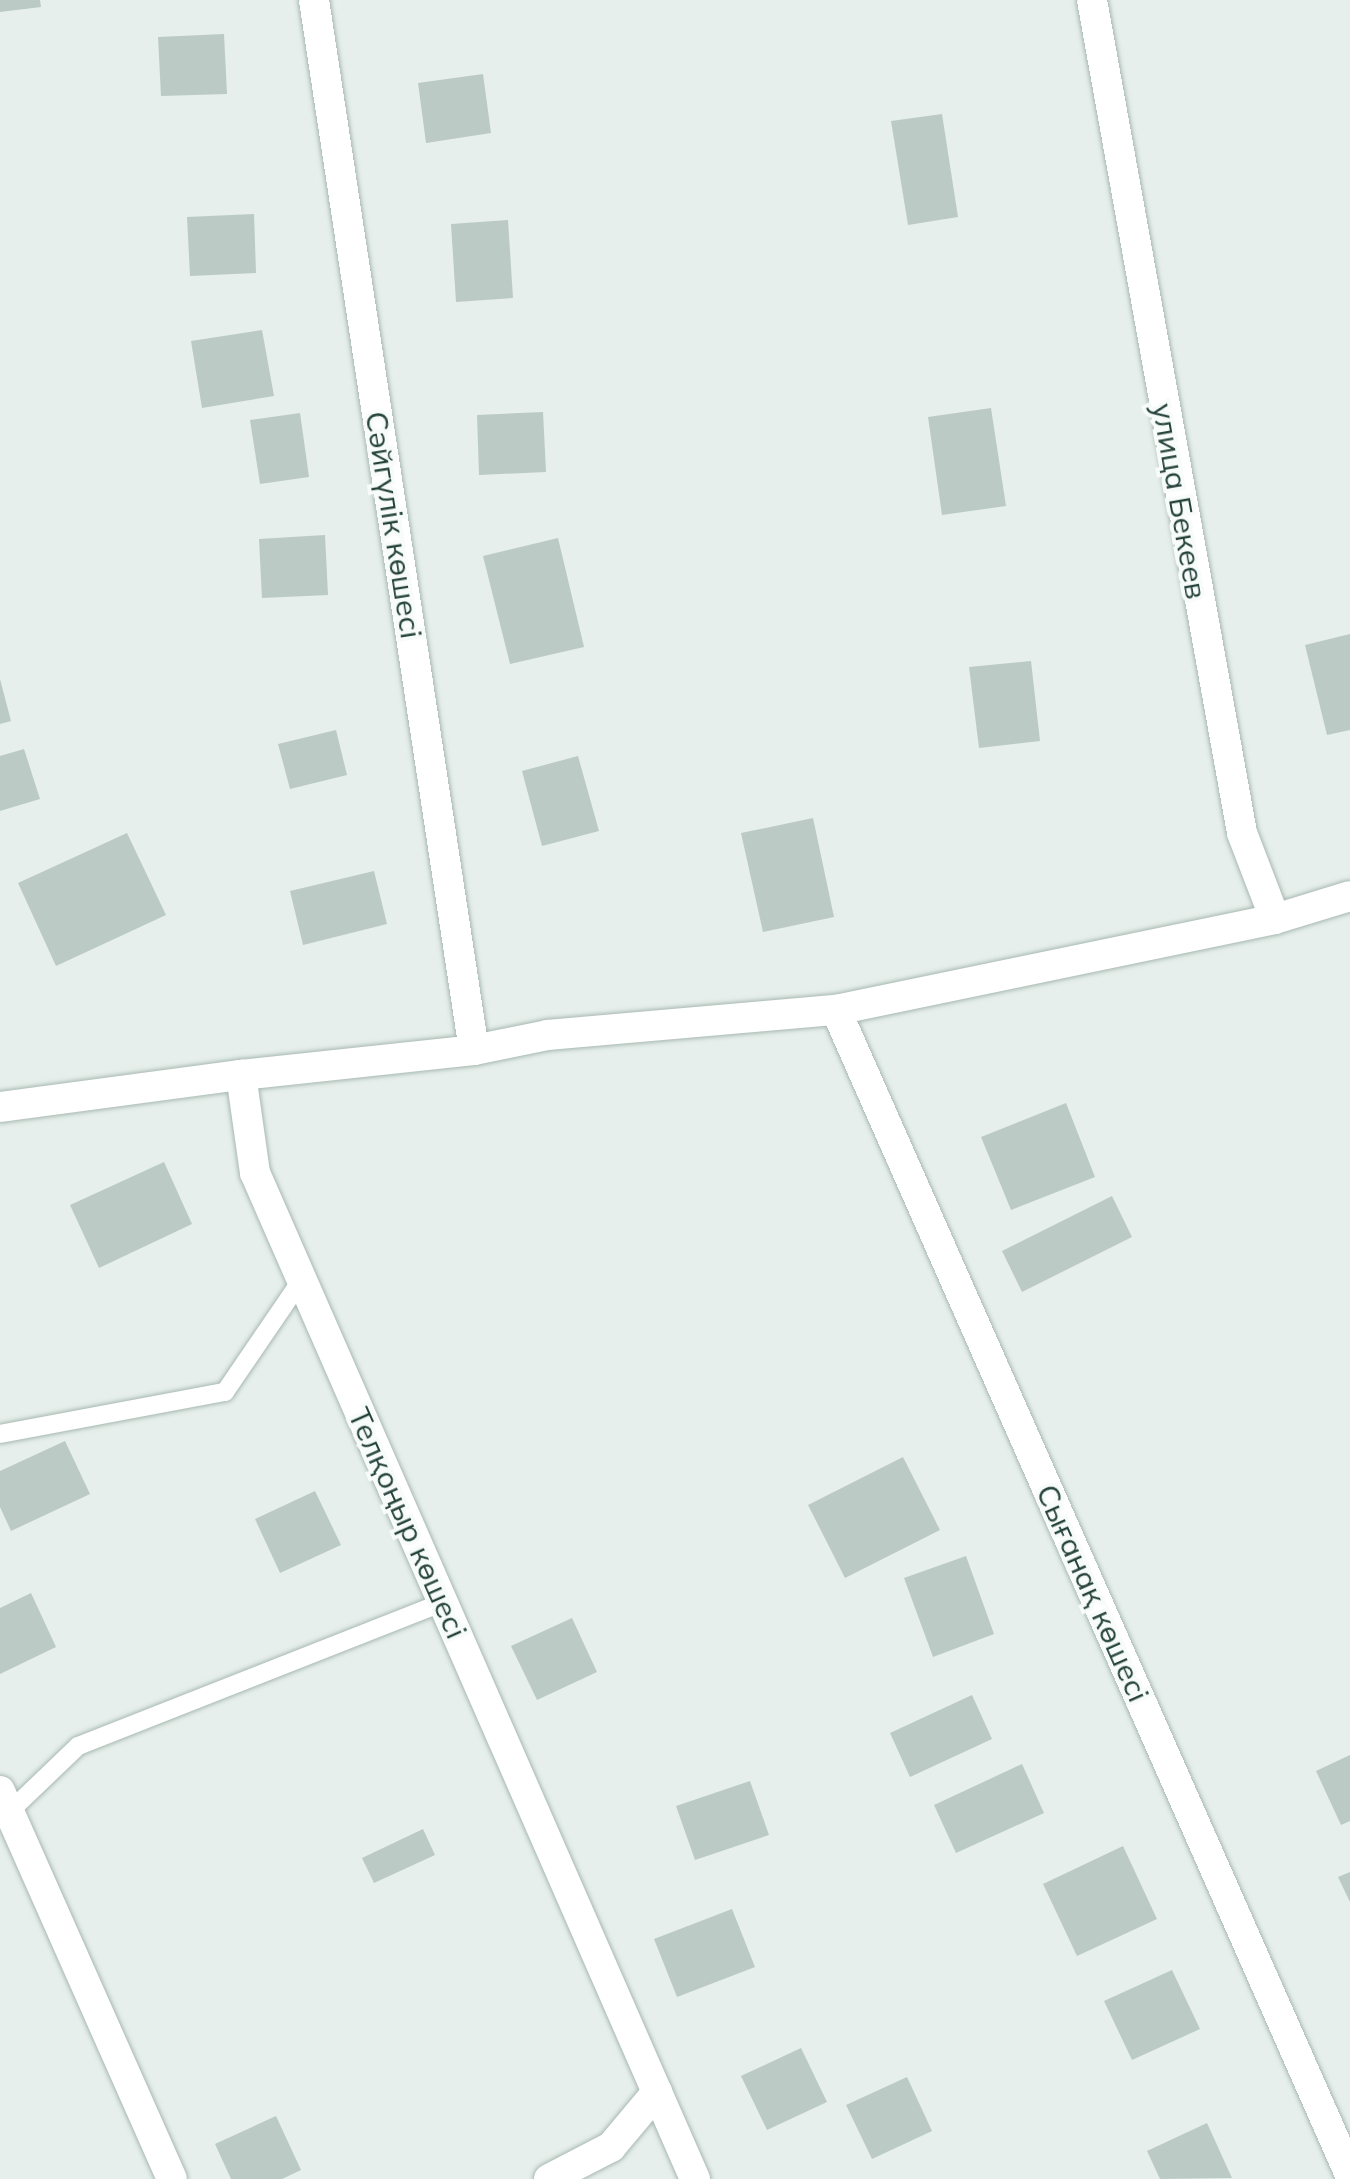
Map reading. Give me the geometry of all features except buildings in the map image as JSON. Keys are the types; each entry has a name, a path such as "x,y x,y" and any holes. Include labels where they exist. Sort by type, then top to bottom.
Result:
{"street":[{"name":"Сәйгүлік көшесі","path":"314,0 474,1050"},
{"name":"улица Бекеев","path":"1092,0 1224,757 1242,833 1275,919"},
{"path":"0,1107 474,1050 548,1035 836,1010 1275,919 1350,896"},
{"name":"Сығанақ көшесі","path":"836,1010 1350,2175"},
{"name":"Телқоңыр көшесі","path":"241,1075 255,1173 695,2179"},
{"path":"3,1808 172,2179"},
{"path":"549,2179 611,2147 657,2092"}],"lane":[{"path":"0,1434 225,1392 302,1279"},
{"path":"3,1808 78,1746 443,1602"}]}
